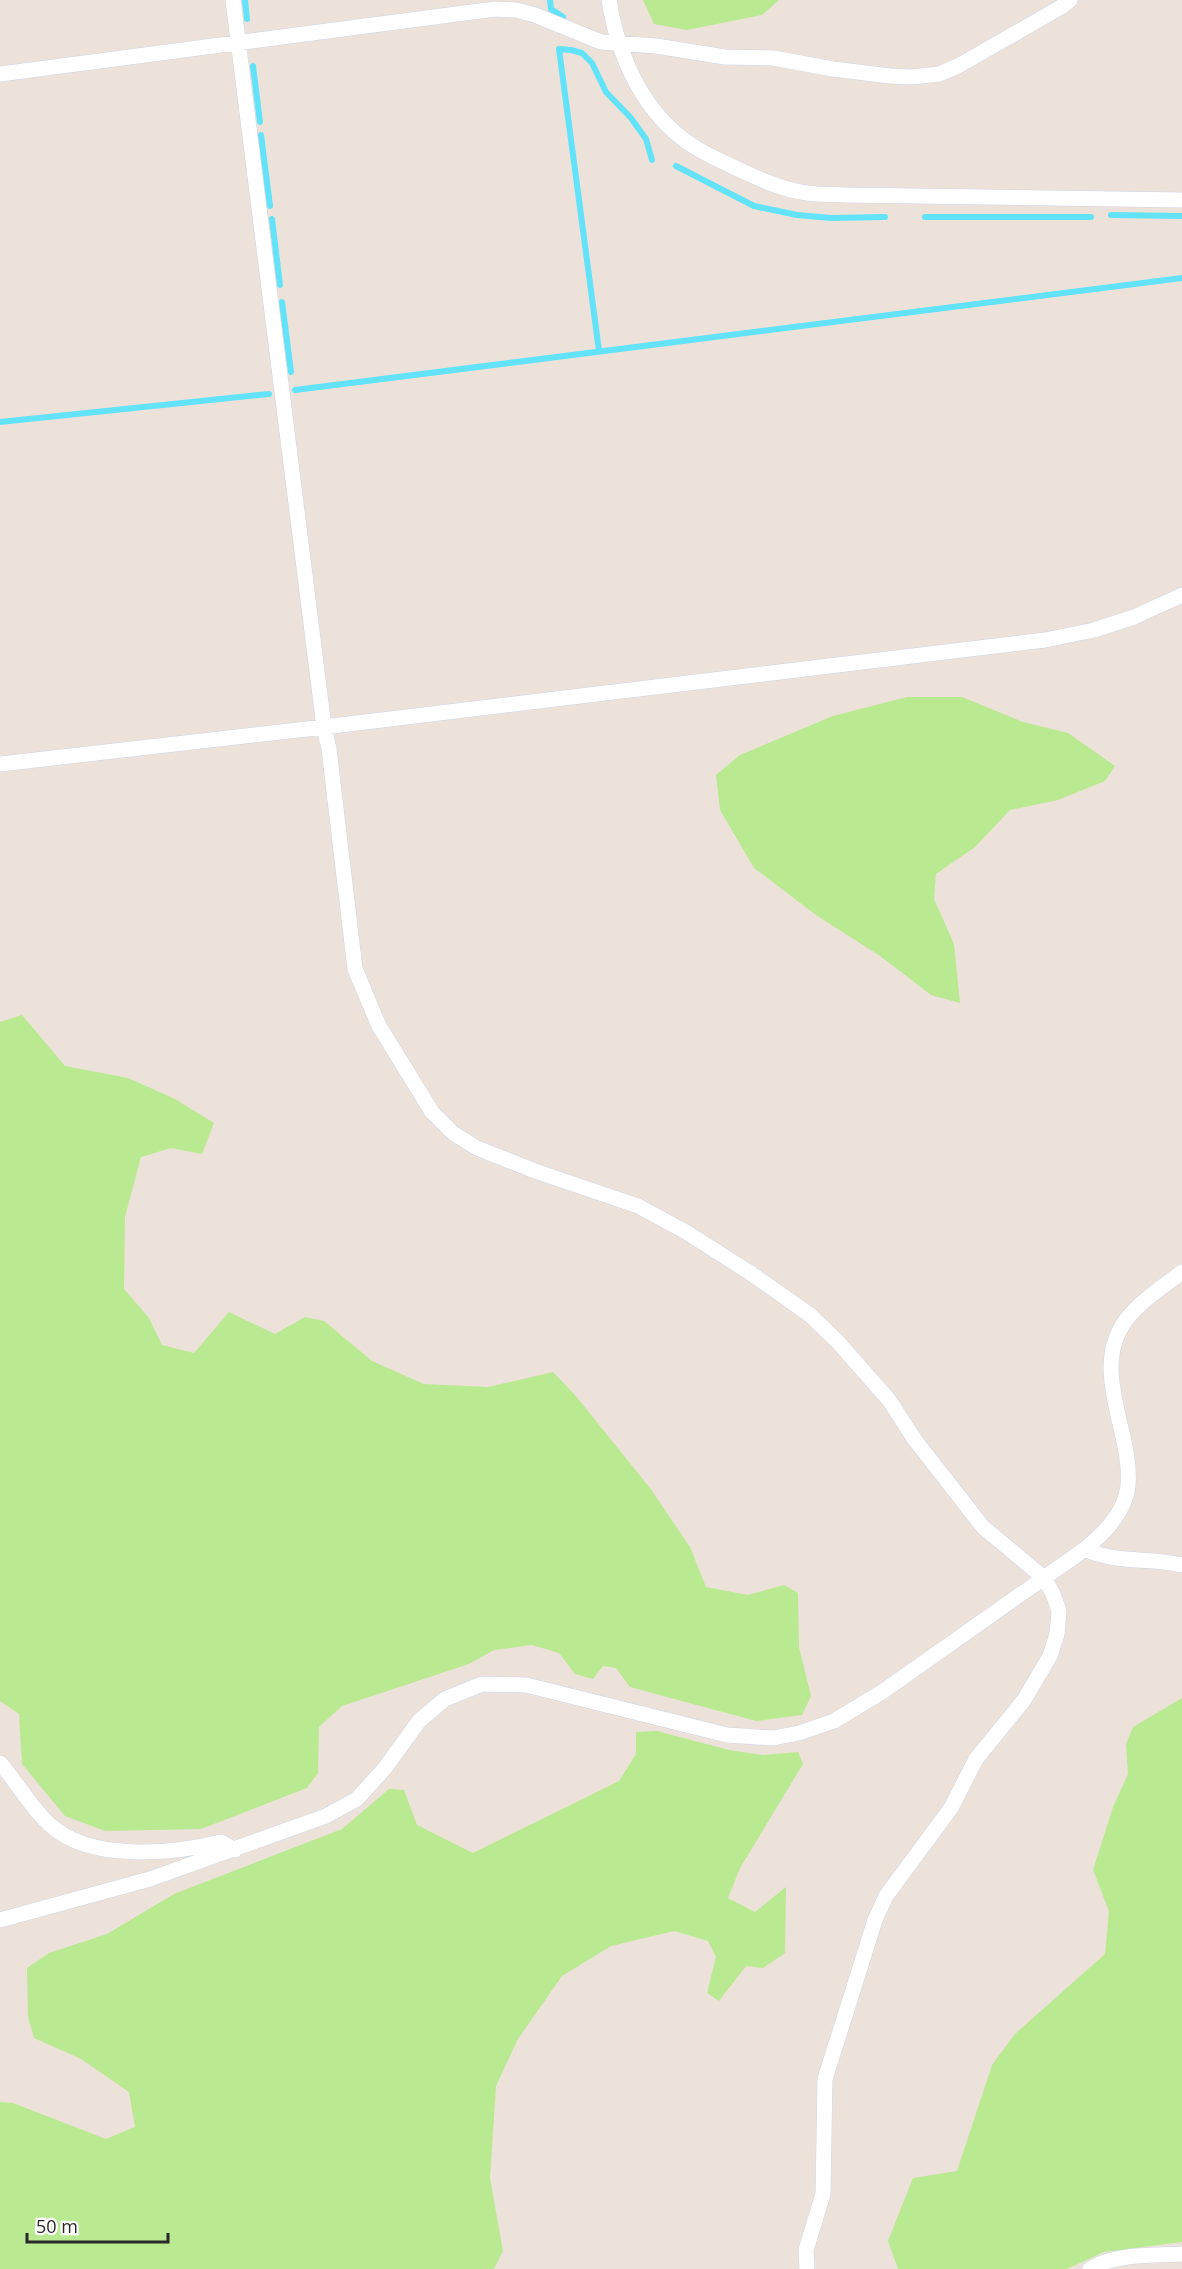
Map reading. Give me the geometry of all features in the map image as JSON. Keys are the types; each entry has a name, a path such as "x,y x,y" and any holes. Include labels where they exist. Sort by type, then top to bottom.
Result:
{"street":[{"path":"233,0 355,969 379,1026 432,1112 453,1132 477,1148 535,1171 638,1206 686,1232 740,1266 810,1315 838,1342 889,1401 915,1440 983,1527 1044,1578 1059,1611 1057,1635 1050,1656 1023,1700 976,1759 951,1808 886,1896 875,1920 825,2079 824,2194 806,2250 807,2269"},
{"path":"609,0 618,44 644,97 661,119 692,146 780,187 805,193 848,195 1182,200"},
{"path":"0,74 495,9 516,10 535,15 601,42 656,46 714,56 773,58 890,76 930,75 939,74 958,66 1070,0"},
{"path":"0,764 1045,640 1094,630 1134,617 1182,595"},
{"path":"0,1920 150,1879 327,1816 357,1799 385,1768 419,1721 445,1700 482,1683 526,1684 727,1735 774,1738 800,1733 834,1721 882,1692 1085,1550 1106,1531 1120,1510 1128,1487 1126,1456 1113,1392 1111,1367 1115,1342 1126,1320 1144,1302 1182,1272"},
{"path":"1085,1550 1100,1557 1182,1565"},
{"path":"0,1763 49,1825 76,1841 133,1852 193,1849 221,1842 235,1850"},
{"path":"1090,2269 1098,2264 1119,2259 1182,2254"}],"green space":[{"path":"643,0 779,0 762,15 687,30 654,24"},
{"path":"907,697 962,697 1023,722 1068,733 1115,766 1105,781 1058,800 1010,810 975,847 936,874 934,899 954,944 960,1003 931,995 880,956 816,915 754,868 720,810 716,775 740,755 833,716"},
{"path":"22,1015 65,1066 128,1078 175,1099 214,1123 202,1154 171,1148 141,1157 125,1217 124,1289 149,1318 162,1345 194,1353 229,1312 275,1334 305,1317 324,1321 372,1361 424,1384 488,1387 553,1372 575,1395 650,1488 690,1547 706,1587 748,1595 784,1585 798,1593 799,1647 811,1696 802,1715 756,1721 630,1687 616,1668 603,1666 593,1679 575,1674 559,1653 532,1645 494,1650 469,1664 342,1706 319,1727 318,1773 307,1788 201,1829 105,1831 65,1816 22,1764 19,1714 0,1701 0,1022"},
{"path":"1182,1698 1182,2242 1104,2252 1067,2269 898,2269 888,2241 913,2178 957,2171 992,2065 1015,2034 1105,1954 1109,1911 1093,1870 1113,1807 1128,1774 1126,1744 1133,1727"},
{"path":"657,1731 729,1750 763,1755 798,1752 803,1764 740,1868 728,1898 755,1912 786,1887 785,1953 763,1968 746,1966 719,2001 707,1993 716,1957 708,1941 674,1931 611,1946 562,1976 518,2039 496,2086 490,2178 503,2251 494,2269 0,2269 0,2102 13,2103 106,2139 135,2127 129,2092 81,2059 34,2038 28,2017 27,1968 49,1953 107,1934 174,1894 342,1829 389,1789 404,1790 417,1825 473,1853 619,1781 636,1754 636,1732"}],"waterway":[{"path":"245,0 247,19"},
{"path":"550,0 551,9 563,17"},
{"path":"599,351 559,49 582,53 592,63 606,92 631,118 646,139 652,160"},
{"path":"253,66 260,122"},
{"path":"261,135 270,206"},
{"path":"676,166 754,206 797,215 831,218 885,217"},
{"path":"1111,215 1182,216"},
{"path":"925,217 1091,217"},
{"path":"272,219 280,285"},
{"path":"295,390 1182,278"},
{"path":"282,302 291,372"},
{"path":"0,422 269,394"}]}
